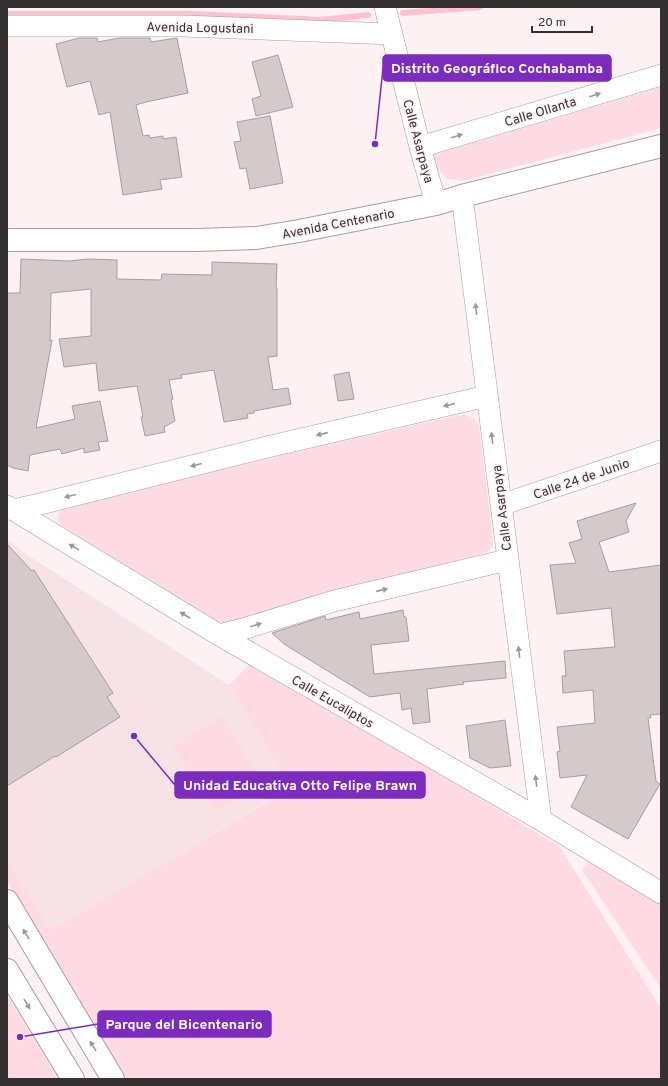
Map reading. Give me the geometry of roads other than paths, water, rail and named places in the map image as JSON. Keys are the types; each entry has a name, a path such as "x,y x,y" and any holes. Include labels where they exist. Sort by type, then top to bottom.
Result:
{"main road":[{"name":"Avenida Centenario","path":"7,240 198,240 256,238 436,204 462,196 661,146"},
{"path":"7,901 113,1079"},
{"path":"7,970 73,1079"}],"street":[{"name":"Calle Asarpaya","path":"385,7 420,148 436,204"},
{"name":"Avenida Logustani","path":"7,26 183,26 392,34"},
{"name":"Calle Ollanta","path":"420,148 661,76"},
{"name":"Calle Asarpaya","path":"462,196 541,820"},
{"path":"10,508 44,503 267,447 487,396"},
{"name":"Calle 24 de Junio","path":"501,505 661,451"},
{"name":"Calle Eucaliptos","path":"10,508 219,635 541,820 661,893"},
{"path":"219,635 334,601 507,560"}],"waterway":[{"path":"403,13 480,7"},
{"path":"7,14 193,14 321,20 368,15"}],"place":[{"name":"Distrito Geográfico Cochabamba","path":"375,144"},
{"name":"Unidad Educativa Otto Felipe Brawn","path":"134,736"},
{"name":"Parque del Bicentenario","path":"20,1037"}]}
